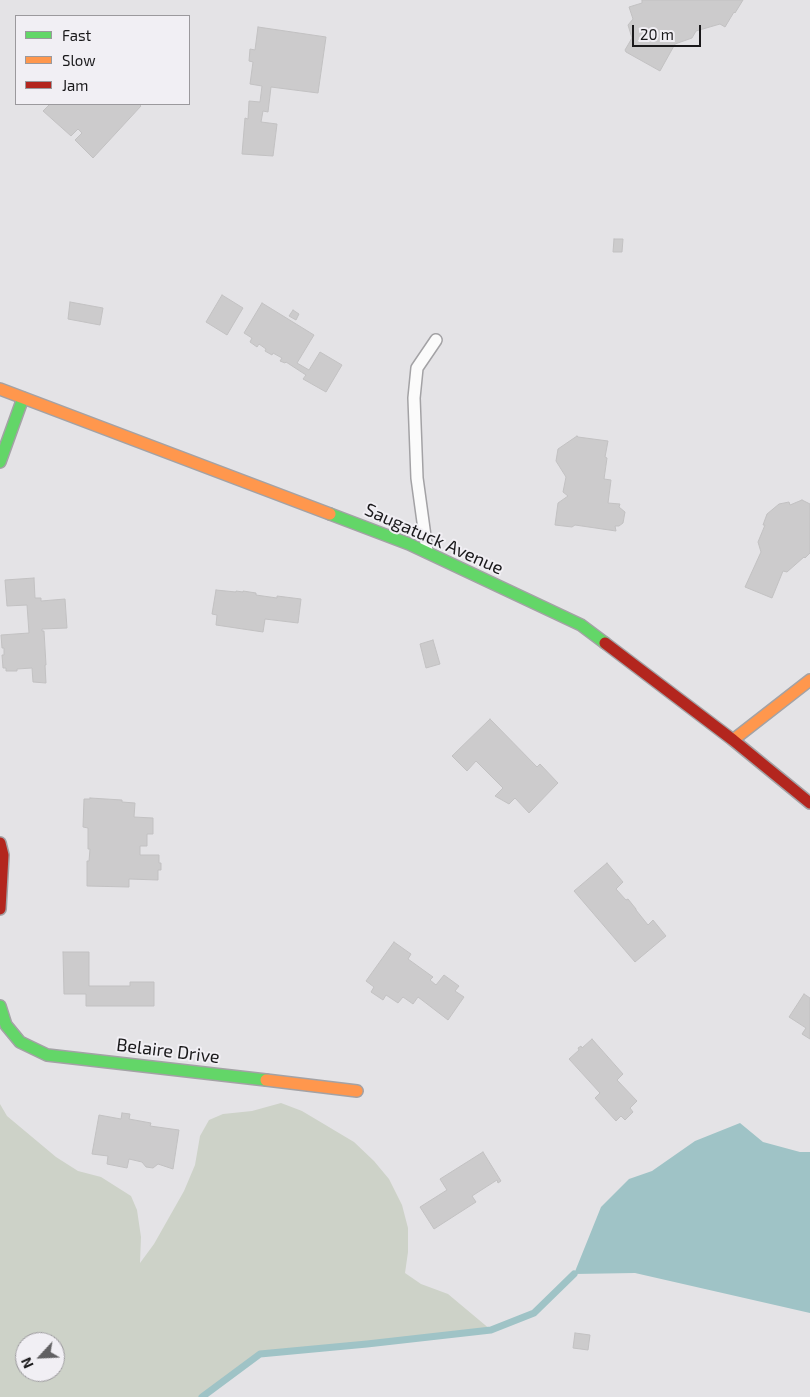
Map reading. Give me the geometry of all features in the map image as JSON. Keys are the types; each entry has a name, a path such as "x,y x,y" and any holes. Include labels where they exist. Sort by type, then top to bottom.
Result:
{"main road":[{"name":"Saugatuck Avenue","path":"0,389 410,544 581,625 733,740 810,803"},
{"path":"0,462 23,398"},
{"path":"733,740 810,680"},
{"path":"0,843 3,855 0,909"},
{"name":"Belaire Drive","path":"0,1006 6,1024 20,1042 47,1055 357,1091"}],"lane":[{"path":"427,552 417,478 414,398 417,368 436,340"}],"shaded area":[{"path":"281,1103 302,1111 354,1142 389,1179 402,1205 408,1228 408,1252 405,1273 421,1284 448,1294 491,1330 260,1354 202,1397 0,1397 0,1104 7,1116 56,1157 78,1171 101,1177 131,1196 137,1210 141,1237 140,1263 154,1244 184,1191 195,1165 200,1136 209,1120 223,1114 252,1111"}],"water":[{"path":"740,1123 763,1142 800,1152 810,1152 810,1313 635,1273 574,1274 601,1207 629,1179 652,1171 695,1141"}],"building":[{"path":"642,0 743,0 725,27 720,24 696,31 692,38 675,44 660,71 625,50 632,38 628,25 633,19 629,7 642,3"},
{"path":"258,27 326,37 318,93 271,87 268,112 263,111 261,122 277,124 273,156 242,154 245,118 248,119 249,101 260,102 262,86 250,84 253,62 249,61 250,49 255,50"},
{"path":"49,105 141,106 93,158 75,140 82,133 78,129 71,136 43,111"},
{"path":"614,239 623,239 622,252 613,252"},
{"path":"222,295 243,308 227,335 206,322"},
{"path":"70,302 103,308 100,325 68,319"},
{"path":"262,303 314,335 297,363 309,370 320,352 342,365 326,392 303,379 306,375 286,362 280,361 282,358 265,351 266,349 259,344 257,347 250,342 252,338 244,333"},
{"path":"293,310 299,314 296,320 289,316"},
{"path":"577,436 608,441 604,479 611,480 608,503 620,504 619,507 625,512 623,523 615,526 616,531 575,525 572,527 555,525 558,503 568,496 563,492 566,477 556,461 558,449"},
{"path":"802,500 810,504 810,553 787,572 783,571 772,598 745,587 761,552 758,542 767,514 779,504 789,502 790,505"},
{"path":"34,578 35,598 41,598 41,601 65,599 67,628 42,629 44,631 46,683 33,682 32,668 6,671 6,668 3,668 2,655 4,655 4,648 2,648 1,635 29,633 27,605 7,606 5,580"},
{"path":"216,590 243,591 277,598 277,596 301,599 298,623 265,619 263,632 216,625 217,615 212,614"},
{"path":"433,640 440,664 426,668 420,644"},
{"path":"490,719 537,767 540,764 558,783 529,813 515,798 509,804 495,796 503,788 476,761 467,771 452,756"},
{"path":"84,799 122,800 122,802 135,803 134,817 153,818 153,834 147,834 147,846 140,846 140,855 159,855 161,870 158,870 158,880 129,879 129,887 87,886 87,861 89,861 90,849 88,849 88,828 83,827"},
{"path":"607,863 623,882 616,889 626,900 628,899 648,925 653,920 666,936 635,962 574,891"},
{"path":"394,942 411,954 408,959 433,977 430,980 436,985 444,975 459,986 455,991 464,997 448,1020 418,997 413,1004 403,997 398,1003 386,995 383,1000 371,992 374,987 366,981"},
{"path":"63,952 89,952 89,986 130,986 130,982 154,982 154,1006 86,1006 86,994 64,994"},
{"path":"804,994 810,998 810,1039 802,1034 806,1028 789,1017"},
{"path":"592,1039 623,1074 617,1080 637,1101 630,1108 633,1112 625,1120 621,1116 616,1121 595,1098 600,1093 569,1059 579,1050 578,1048 581,1046 582,1048"},
{"path":"122,1113 130,1114 129,1119 151,1123 150,1126 179,1130 173,1169 158,1164 153,1168 146,1167 142,1162 129,1159 127,1168 107,1164 108,1156 92,1154 99,1115 121,1119"},
{"path":"483,1152 501,1181 498,1183 497,1180 472,1196 476,1202 434,1229 420,1207 447,1190 440,1179"},
{"path":"575,1333 590,1335 588,1350 573,1348"}],"waterway":[{"path":"202,1397 260,1354 491,1330 534,1313 574,1274"}],"traffic: fast":[{"path":"0,462 23,398"},
{"path":"330,514 409,544 581,625 605,643"},
{"path":"0,1006 6,1025 20,1042 47,1055 266,1080"}],"traffic: slow":[{"path":"0,389 330,514"},
{"path":"733,740 810,680"},
{"path":"266,1080 357,1091"}],"traffic: jam":[{"path":"605,643 733,740 810,803"},
{"path":"0,843 3,855 0,909"}]}
